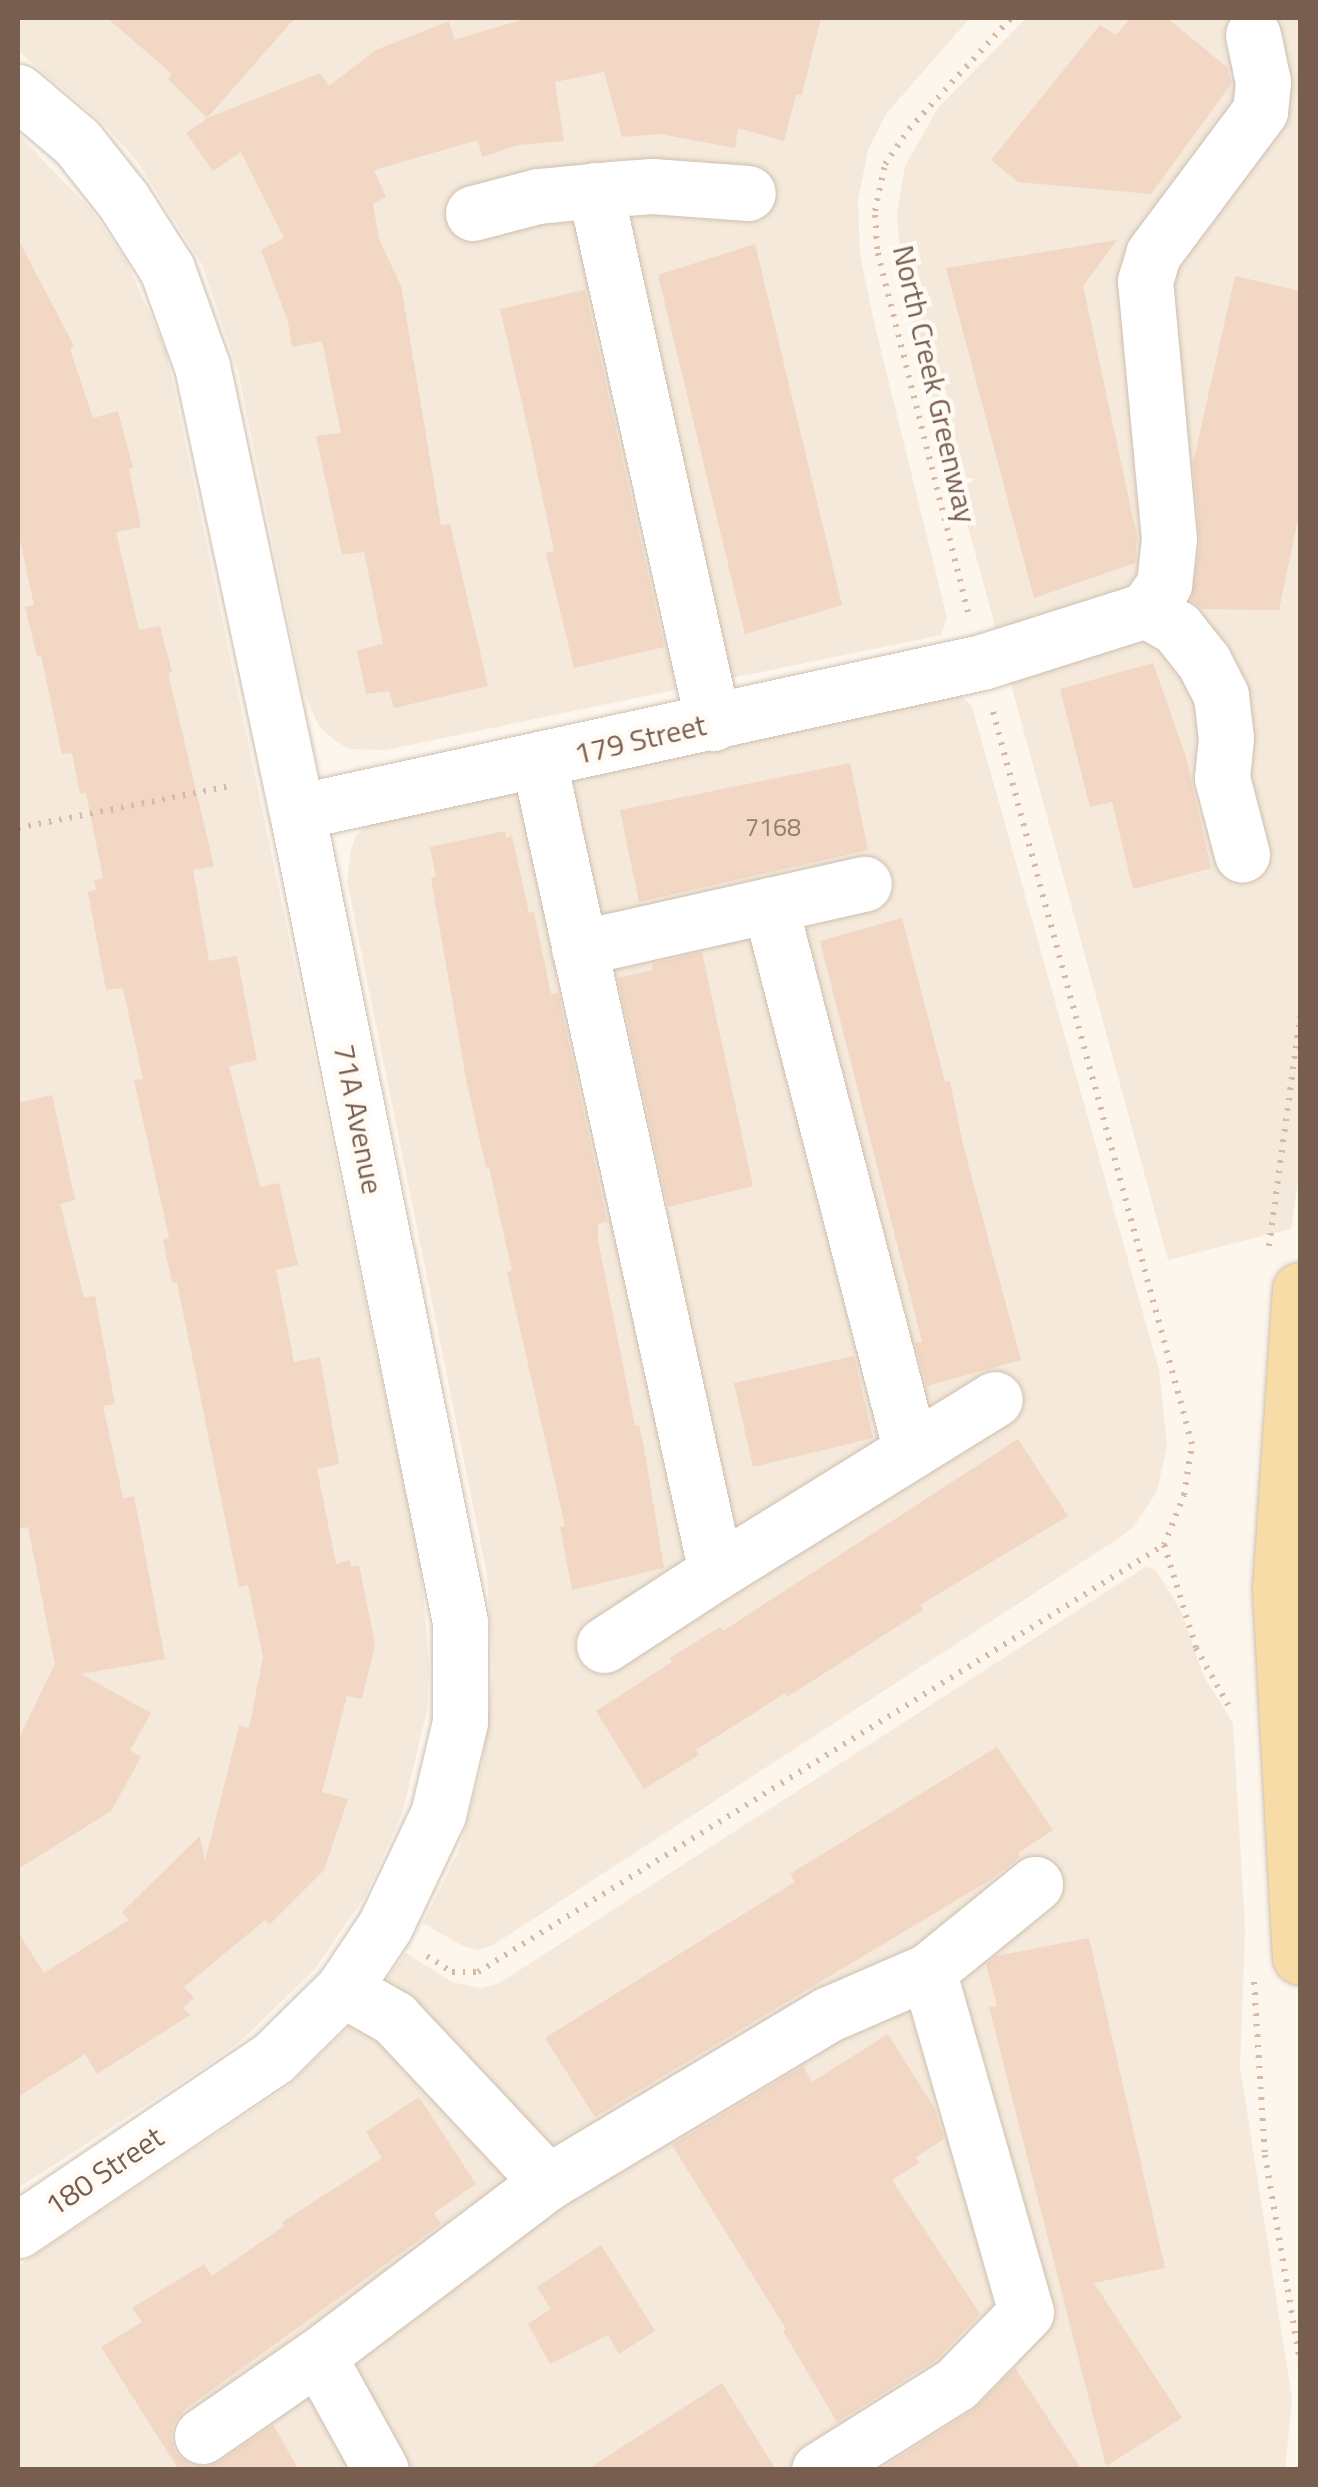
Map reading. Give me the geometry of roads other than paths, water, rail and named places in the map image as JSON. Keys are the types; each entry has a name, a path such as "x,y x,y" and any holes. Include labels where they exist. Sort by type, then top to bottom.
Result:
{"main road":[{"path":"1300,1290 1280,1588 1300,1956"}],"street":[{"path":"1242,854 1222,778 1226,738 1221,695 1204,662 1177,628 1146,610 1164,584 1169,539 1145,281 1154,254 1260,111 1263,82 1253,34"},
{"name":"71A Avenue","path":"18,92 77,142 122,200 167,269 202,366 297,812 460,1622 460,1722 438,1814 385,1926 343,1989 272,2058 190,2112"},
{"path":"473,213 538,196 596,190 652,186 748,193"},
{"path":"596,190 713,723"},
{"name":"179 Street","path":"297,812 713,723 977,644 1146,610"},
{"path":"539,762 716,1572"},
{"path":"579,948 864,884"},
{"path":"770,905 911,1451"},
{"path":"604,1644 995,1399"},
{"path":"202,2436 318,2356 548,2182 828,2014 928,1971 1035,1884"},
{"path":"819,2470 956,2384 1026,2312 928,1971"},
{"path":"343,1989 394,2018 548,2182"},
{"name":"180 Street","path":"18,2230 190,2112"},
{"path":"318,2356 381,2470"}]}
